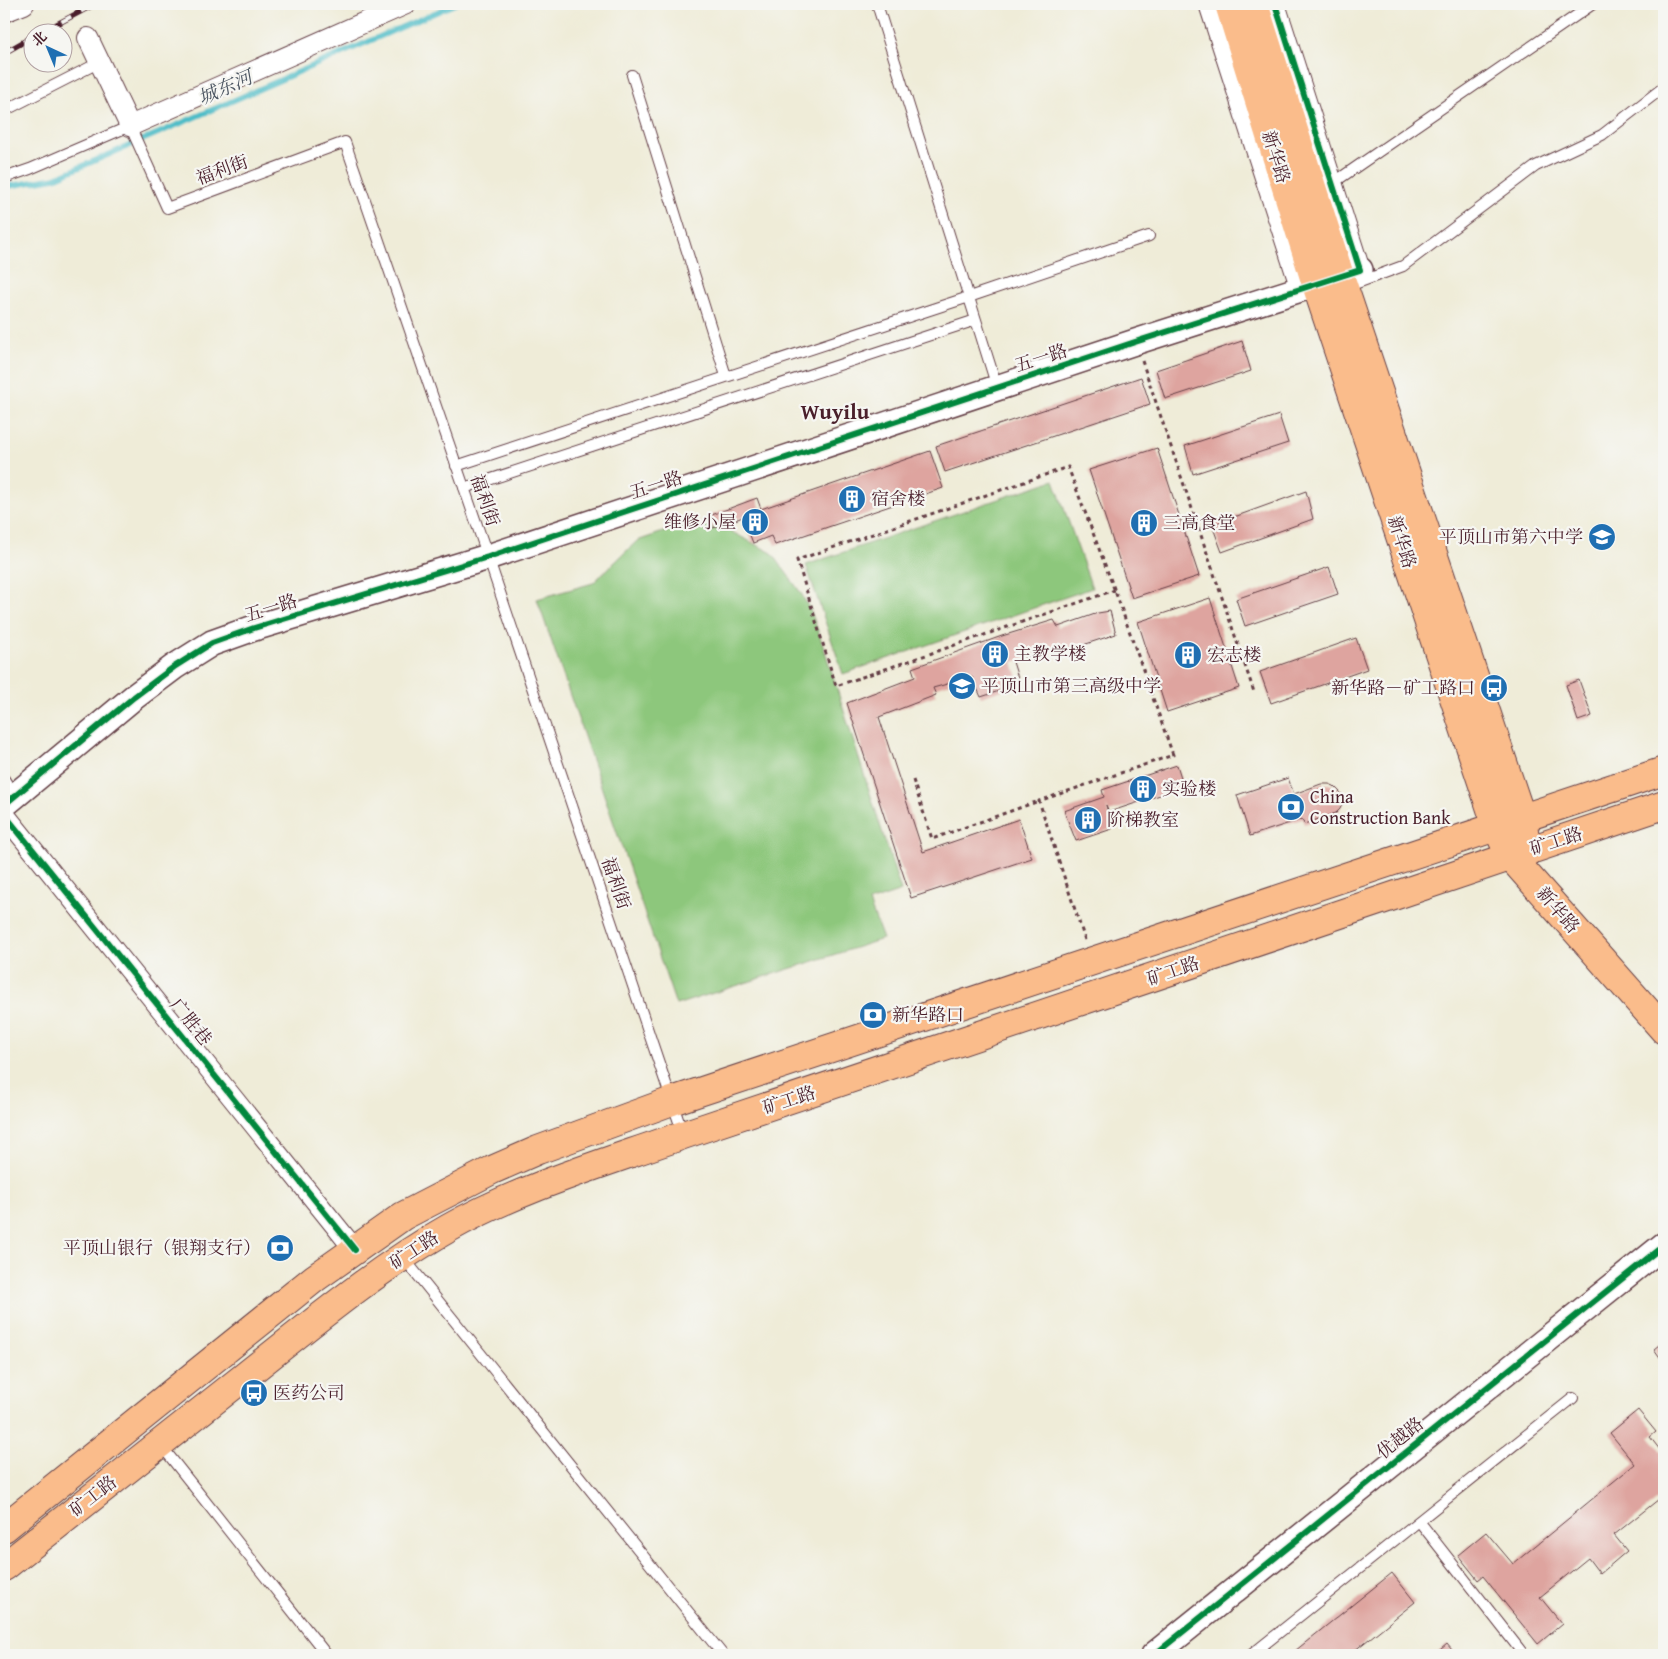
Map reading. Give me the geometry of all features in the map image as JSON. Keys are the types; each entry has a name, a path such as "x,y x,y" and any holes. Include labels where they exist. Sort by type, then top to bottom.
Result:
{"main road":[{"name":"新华路","path":"1229,4 1332,281 1522,818 1518,853 1664,1008"},
{"name":"新华路","path":"1254,4 1332,281 1497,827 1664,1030"},
{"name":"矿工路","path":"4,1528 315,1278 402,1216 492,1170 538,1150 672,1101 1664,771"},
{"name":"矿工路","path":"4,1567 332,1306 403,1257 450,1228 494,1206 538,1187 684,1135 1664,805"}],"street":[{"path":"4,12 24,4"},
{"path":"88,38 130,126 406,4"},
{"path":"1209,4 1332,281"},
{"path":"1275,4 1333,184 1332,281"},
{"name":"五一路","path":"6,799 134,697 174,667 212,643 254,628 488,557 998,388 1332,281"},
{"name":"广胜巷","path":"6,799 355,1250"},
{"name":"优越路","path":"1154,1655 1664,1245"}],"lane":[{"path":"877,4 998,388"},
{"path":"1333,184 1593,4"},
{"path":"4,112 100,62"},
{"path":"632,75 726,376"},
{"path":"1332,281 1403,266 1536,166 1602,136 1664,88"},
{"name":"福利街","path":"130,126 167,208 346,142 684,1135"},
{"path":"4,178 30,170 130,126"},
{"path":"456,466 1149,236"},
{"path":"464,488 976,320"},
{"path":"403,1257 723,1655"},
{"path":"1251,1655 1573,1398"},
{"path":"160,1444 326,1655"},
{"path":"1419,1521 1524,1655"}],"path":[{"path":"1143,365 1254,692"},
{"path":"913,780 932,839 1173,754 1115,590 1068,467 796,560 836,686 1115,590"},
{"path":"1039,801 1092,962"}],"green space":[{"path":"1054,480 1092,588 843,674 806,565"},
{"path":"706,525 730,531 772,553 801,593 812,614 824,648 901,891 869,902 883,939 676,1005 537,599 593,583 637,541 678,527"}],"building":[{"path":"1242,341 1251,371 1165,399 1156,370"},
{"path":"1141,377 1150,404 945,472 936,446"},
{"path":"1279,415 1288,443 1193,474 1185,446"},
{"name":"三高食堂","path":"1157,448 1199,576 1132,598 1089,470"},
{"name":"宿舍楼","path":"930,451 943,488 775,545 771,536 753,543 743,517 713,528 709,516 757,498 761,509"},
{"path":"1306,491 1313,519 1222,552 1212,525"},
{"path":"1329,567 1338,594 1245,626 1236,599"},
{"name":"宏志楼","path":"1210,598 1239,688 1167,712 1138,622"},
{"path":"1110,611 1116,634 1065,651 1061,646 1013,662 1020,684 981,697 972,677 933,688 936,695 879,717 923,852 1019,819 1032,858 911,898 847,703 915,677 912,668 1002,636 1054,620 1058,627 1098,613"},
{"path":"1356,638 1367,669 1271,703 1260,672"},
{"path":"1579,680 1592,716 1578,721 1566,685"},
{"path":"1177,765 1184,787 1109,812 1106,805 1112,829 1076,841 1064,811 1104,797 1102,790"},
{"name":"China Construction Bank","path":"1288,778 1294,794 1321,784 1334,786 1342,794 1340,809 1336,813 1304,824 1302,819 1250,836 1237,795"},
{"path":"1664,1341 1664,1363 1654,1349"},
{"path":"1638,1410 1656,1432 1650,1437 1664,1455 1664,1495 1614,1535 1627,1551 1600,1574 1588,1558 1540,1597 1562,1624 1538,1644 1483,1576 1478,1580 1458,1555 1486,1532 1513,1564 1635,1464 1610,1433"},
{"path":"1392,1573 1415,1602 1349,1655 1290,1655"},
{"path":"1447,1644 1456,1655 1434,1655"}],"waterway":[{"name":"城东河","path":"4,187 55,178 455,4"}],"railway":[{"path":"61,22 95,4"},
{"path":"4,53 22,43"}],"cycle path":[{"path":"4,805 134,697 174,667 212,643 254,628 488,557 1135,342 1360,270 1275,4"},
{"path":"4,814 355,1250"},
{"path":"1154,1655 1664,1245"}],"place":[{"name":"宿舍楼","path":"852,499"},
{"name":"维修小屋","path":"755,522"},
{"name":"三高食堂","path":"1144,523"},
{"name":"平顶山市第六中学","path":"1602,537"},
{"name":"主教学楼","path":"995,654"},
{"name":"宏志楼","path":"1188,655"},
{"name":"平顶山市第三高级中学","path":"962,686"},
{"name":"新华路－矿工路口","path":"1494,688"},
{"name":"实验楼","path":"1143,789"},
{"name":"China Construction Bank","path":"1291,807"},
{"name":"阶梯教室","path":"1088,820"},
{"name":"新华路口","path":"873,1015"},
{"name":"平顶山银行（银翔支行）","path":"280,1248"},
{"name":"医药公司","path":"254,1393"}],"district":[{"name":"Wuyilu","path":"835,411"}]}
